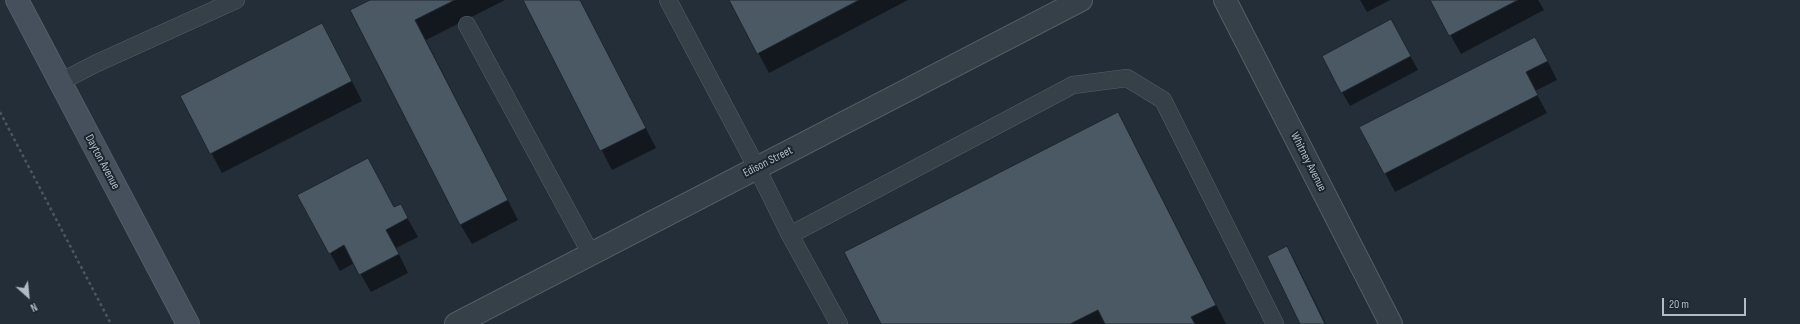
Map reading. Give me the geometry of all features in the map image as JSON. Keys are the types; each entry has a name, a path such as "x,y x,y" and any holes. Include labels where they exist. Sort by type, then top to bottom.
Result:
{"main road":[{"name":"Dayton Avenue","path":"17,0 188,324"}],"street":[{"name":"Edison Street","path":"456,324 1081,0"},
{"name":"Whitney Avenue","path":"1225,0 1391,324"}],"lane":[{"path":"60,82 95,64 236,0"},
{"path":"668,0 757,168 790,235 839,324"},
{"path":"467,25 591,254"},
{"path":"790,235 1073,85 1127,78 1163,100 1275,324"}],"path":[{"path":"0,112 111,324"}],"building":[{"path":"370,0 455,0 415,20 508,200 460,225 350,10"},
{"path":"523,0 580,0 646,128 600,151"},
{"path":"729,0 859,0 757,54"},
{"path":"1430,0 1518,0 1449,36"},
{"path":"1391,19 1411,56 1341,93 1322,56"},
{"path":"322,23 352,81 210,154 180,96"},
{"path":"1535,37 1548,61 1526,72 1538,95 1384,174 1359,127"},
{"path":"1118,112 1216,305 1191,317 1195,324 1105,324 1098,310 1070,324 881,324 844,252"},
{"path":"368,158 394,207 401,204 408,218 386,230 399,254 359,275 344,245 329,254 297,195"},
{"path":"1287,246 1325,324 1300,324 1267,256"}]}
